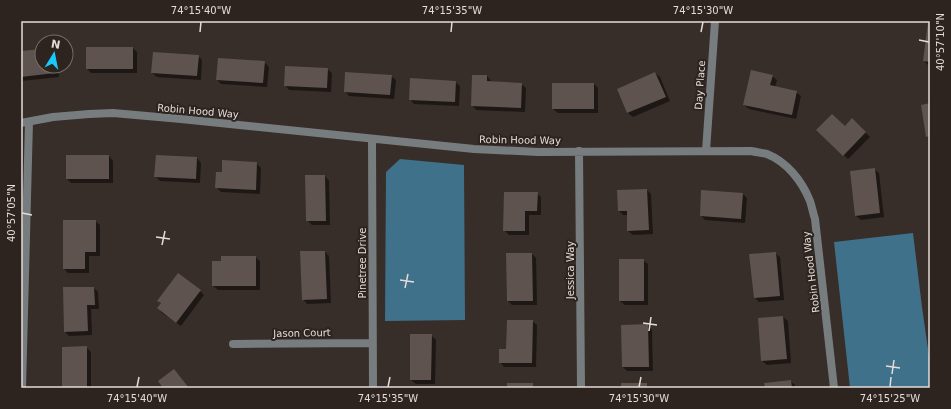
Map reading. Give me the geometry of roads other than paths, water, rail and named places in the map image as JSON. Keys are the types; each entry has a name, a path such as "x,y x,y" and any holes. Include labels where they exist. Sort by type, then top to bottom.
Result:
{"street":[{"name":"Day Place","path":"706,151 715,21"},
{"name":"Robin Hood Way","path":"25,122 53,117 113,113 474,149 538,152 751,151 766,154 780,161 792,171 802,185 810,201 815,219 834,388"},
{"path":"22,388 25,122"},
{"name":"Pinetree Drive","path":"372,139 373,388"},
{"name":"Jessica Way","path":"579,151 581,388"},
{"name":"Jason Court","path":"233,344 372,343"}],"water":[{"path":"400,159 464,165 465,320 385,321 386,172"},
{"path":"913,233 930,363 930,388 850,388 834,242"}]}
